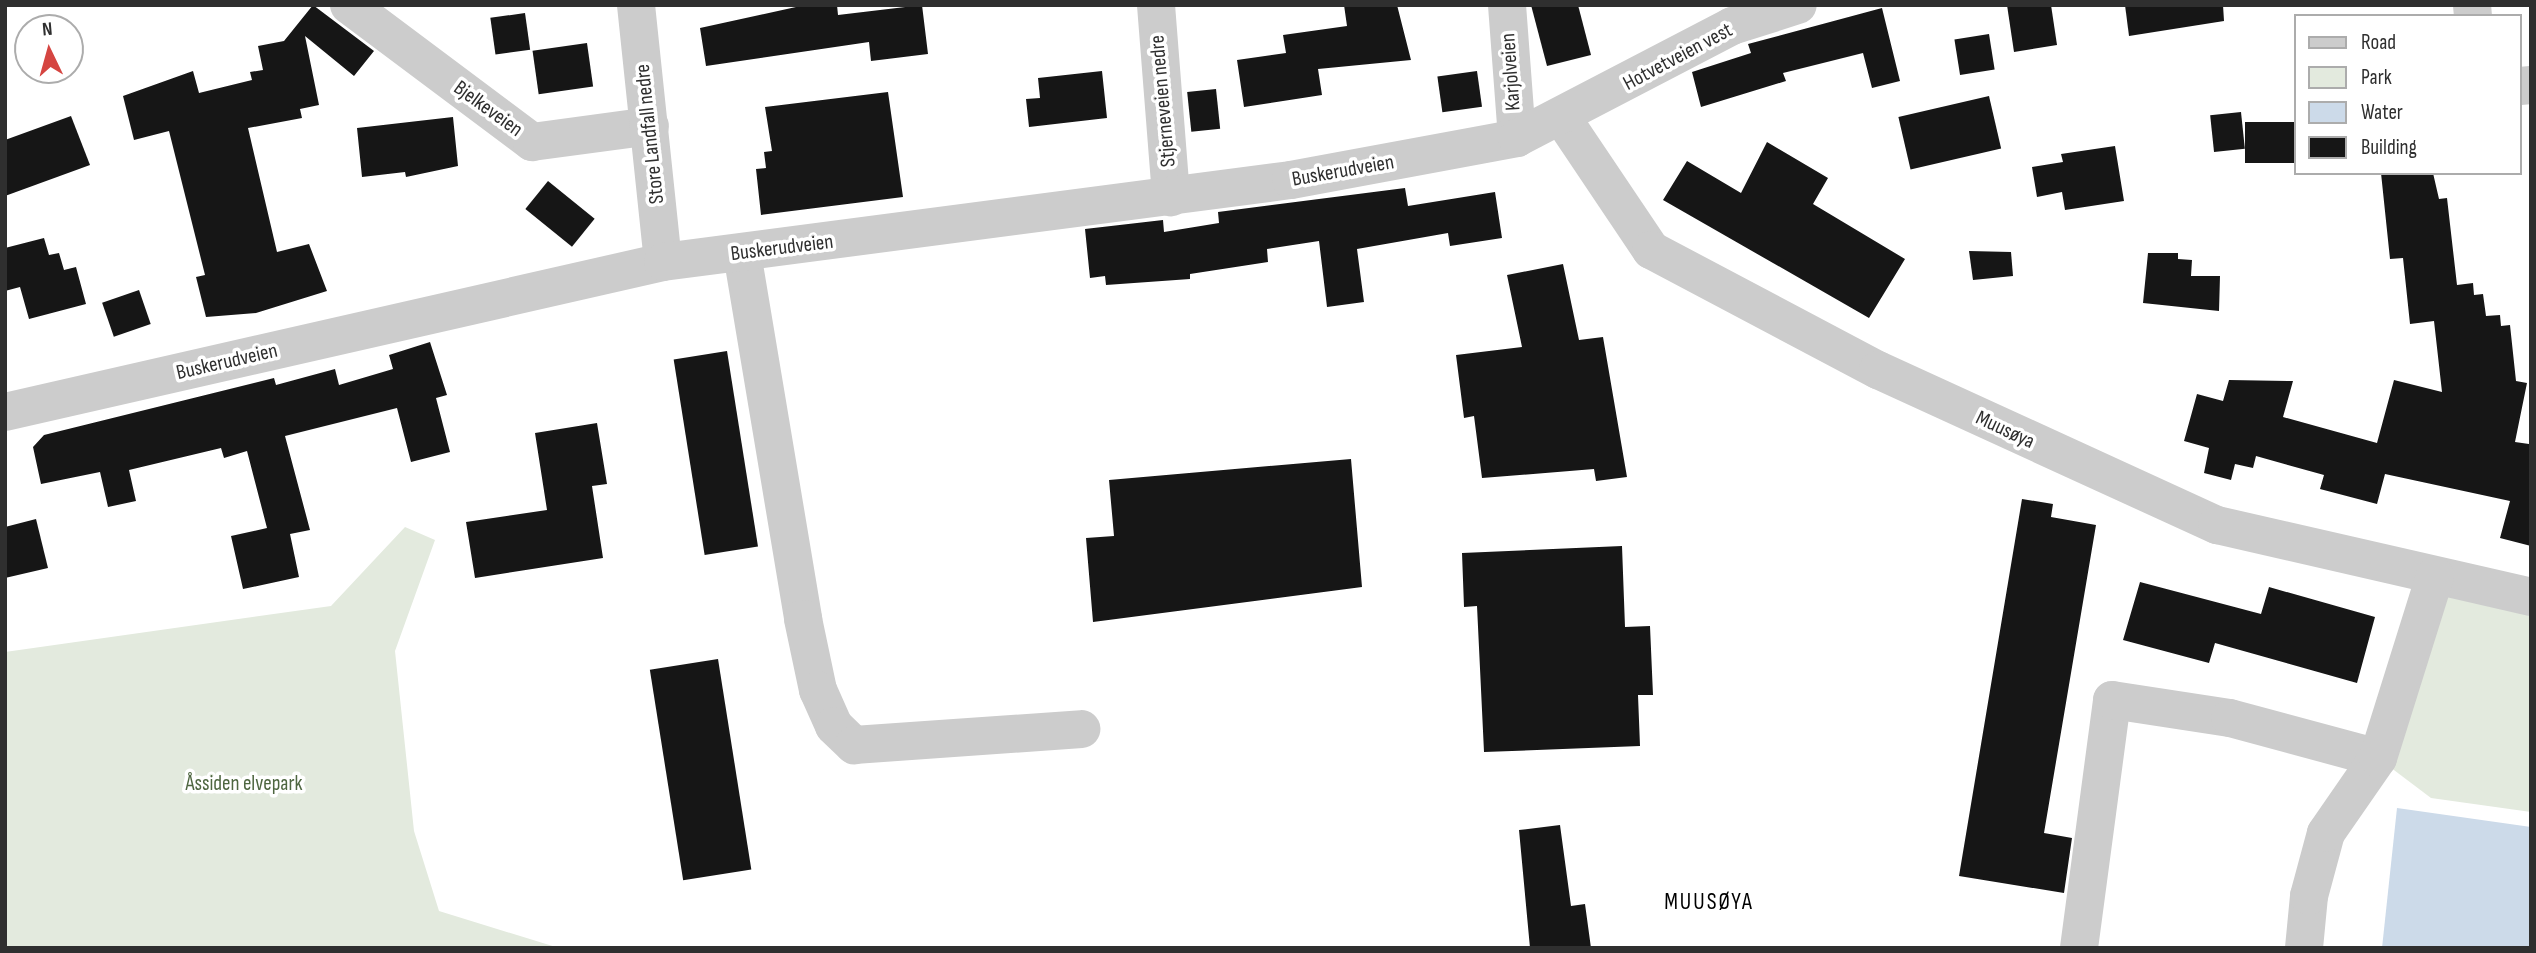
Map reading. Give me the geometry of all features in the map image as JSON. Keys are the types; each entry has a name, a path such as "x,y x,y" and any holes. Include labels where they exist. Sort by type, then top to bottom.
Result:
{"street":[{"name":"Bjelkeveien","path":"349,5 533,142 650,126"},
{"name":"Store Landfall nedre","path":"636,5 663,262"},
{"name":"Stjerneveien nedre","path":"1156,5 1171,197"},
{"name":"Karjolveien","path":"1507,5 1517,138"},
{"name":"Hotvetveien vest","path":"1563,120 1732,26 1798,5"},
{"name":"Buskerudveien","path":"5,412 663,262 1171,197 1517,138 1563,120"},
{"name":"Muusøya","path":"1563,120 1651,250 1867,364 2217,525 2531,597"},
{"path":"741,253 803,619 818,690 834,726 854,745 1081,729"},
{"path":"2304,948 2309,896 2326,833 2378,758 2435,576"},
{"path":"2079,948 2112,700 2230,718 2378,758"}],"green space":[{"name":"Åssiden elvepark","path":"405,527 435,540 395,651 414,831 439,911 559,948 5,948 5,652 331,606"},
{"path":"2435,576 2531,597 2531,812 2431,798 2378,758"}],"water":[{"path":"2397,808 2531,827 2531,948 2382,948"}],"building":[{"path":"313,5 374,51 354,76 305,36 319,105 300,109 302,118 248,128 277,252 309,244 327,291 256,313 206,317 196,277 205,275 169,131 134,140 123,96 193,71 199,93 252,80 250,72 263,70 258,46 284,41"},
{"path":"805,5 837,5 838,15 922,5 928,54 871,61 869,42 706,66 700,28"},
{"path":"1344,5 1397,5 1411,60 1318,69 1322,95 1244,107 1237,60 1286,53 1283,35 1347,26"},
{"path":"1531,5 1578,5 1591,55 1547,66"},
{"path":"2007,5 2051,5 2057,45 2014,52"},
{"path":"2125,5 2223,5 2224,21 2129,36"},
{"path":"1882,8 1900,81 1872,88 1863,53 1783,73 1786,81 1701,107 1692,72 1751,53 1748,44"},
{"path":"525,13 530,50 495,55 490,18"},
{"path":"1989,34 1995,70 1960,75 1954,39"},
{"path":"587,43 593,87 539,94 533,51"},
{"path":"1102,71 1107,118 1029,127 1026,99 1040,98 1038,78"},
{"path":"1477,71 1482,107 1442,112 1437,77"},
{"path":"1216,89 1220,129 1191,132 1187,92"},
{"path":"888,92 903,197 761,215 756,169 766,168 764,152 772,151 765,107"},
{"path":"1989,96 2001,149 1911,170 1898,117"},
{"path":"2241,112 2245,149 2214,152 2210,115"},
{"path":"71,116 90,165 5,196 5,140"},
{"path":"453,117 458,166 406,177 405,172 362,177 357,128"},
{"path":"2245,122 2294,122 2294,163 2245,163"},
{"path":"1767,142 1828,178 1813,204 1905,259 1869,318 1663,200 1687,161 1741,193"},
{"path":"2115,146 2124,201 2065,210 2062,192 2037,197 2032,167 2063,162 2061,154"},
{"path":"2381,175 2433,175 2439,199 2447,198 2457,285 2473,283 2474,295 2483,294 2486,316 2500,315 2501,326 2510,325 2516,381 2527,383 2515,442 2529,444 2531,546 2500,538 2510,501 2385,474 2377,504 2320,489 2324,475 2256,456 2253,468 2235,464 2231,480 2204,473 2209,448 2184,441 2197,394 2223,401 2229,380 2293,381 2283,417 2377,443 2394,380 2442,392 2434,321 2410,324 2403,258 2390,259"},
{"path":"548,181 595,219 572,247 525,209"},
{"path":"1405,188 1408,206 1495,192 1502,238 1450,246 1448,233 1357,249 1364,302 1327,307 1319,241 1267,249 1268,262 1190,274 1190,279 1106,285 1105,276 1090,278 1085,229 1163,220 1164,232 1219,223 1218,212"},
{"path":"44,238 49,255 59,253 64,270 76,267 86,304 29,319 20,287 5,291 5,248"},
{"path":"1969,251 2011,252 2013,276 1973,280"},
{"path":"2148,253 2178,253 2178,259 2192,260 2191,276 2220,276 2219,311 2143,303"},
{"path":"1563,264 1579,340 1603,337 1627,477 1596,481 1594,469 1482,478 1474,416 1464,418 1456,355 1522,347 1507,275"},
{"path":"139,290 151,324 114,337 102,303"},
{"path":"430,342 447,395 436,398 450,452 411,462 397,408 285,436 310,530 290,534 299,577 243,589 231,536 267,528 247,451 224,458 221,448 129,470 136,501 108,507 100,472 41,484 33,447 44,435 274,378 276,385 335,369 339,385 393,369 389,355"},
{"path":"727,351 758,547 705,555 674,359"},
{"path":"597,423 607,484 592,486 603,558 475,578 466,522 547,510 535,433"},
{"path":"1351,459 1362,587 1093,622 1086,538 1114,536 1109,480"},
{"path":"2022,499 2053,504 2051,517 2096,525 2044,833 2072,838 2064,893 1959,876"},
{"path":"36,519 48,568 5,578 5,527"},
{"path":"1622,546 1625,627 1650,626 1653,695 1638,695 1640,746 1484,752 1477,606 1464,607 1462,553"},
{"path":"2140,582 2261,614 2269,587 2375,617 2357,683 2215,643 2209,663 2123,640"},
{"path":"718,659 751,869 683,880 650,670"},
{"path":"1560,825 1571,906 1585,904 1591,948 1530,948 1519,830"}],"district":[{"name":"MUUSØYA","path":"1709,902"}]}
